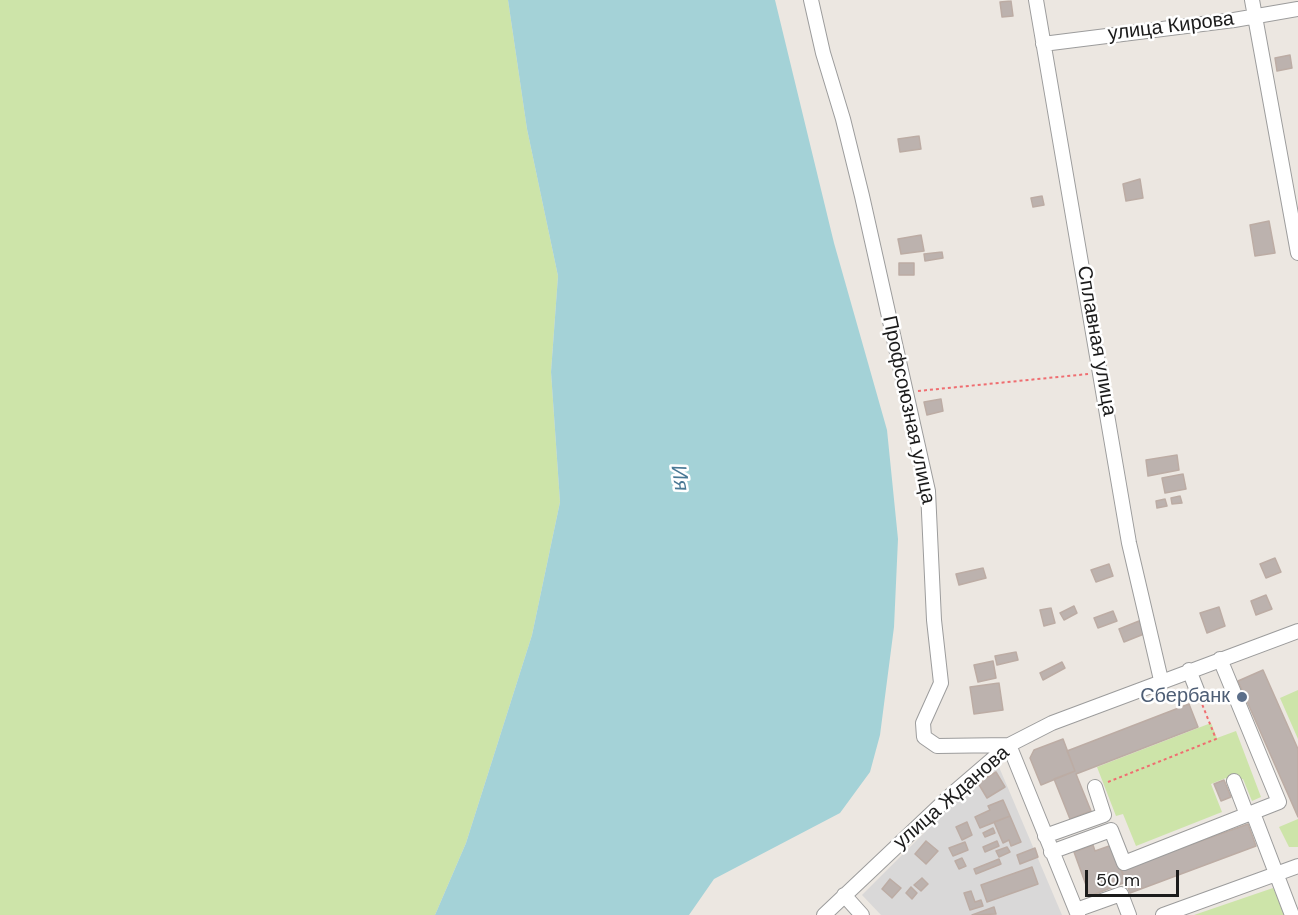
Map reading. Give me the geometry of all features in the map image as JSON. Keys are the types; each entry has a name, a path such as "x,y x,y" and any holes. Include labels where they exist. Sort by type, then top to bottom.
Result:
{"street":[{"name":"Профсоюзная улица","path":"811,0 862,196 928,491 934,620 941,682 923,723 924,737 937,746 1009,745"},
{"name":"Сплавная улица","path":"1036,0 1130,543 1161,680"},
{"path":"1252,0 1298,253"},
{"name":"улица Кирова","path":"1043,44 1298,9"},
{"name":"улица Жданова","path":"824,915 952,794 1009,745 1052,723 1161,680 1297,633"},
{"path":"1051,852 1111,830 1124,863 1279,802 1220,659"},
{"path":"1189,670 1198,693"},
{"path":"1009,745 1077,913 1121,894 1129,915"},
{"path":"1234,781 1292,915"},
{"path":"1045,836 1104,815 1095,788"},
{"path":"1163,915 1298,866"},
{"path":"844,895 862,915"}],"path":[{"path":"906,393 1102,373"},
{"path":"1095,788 1216,740 1198,693"}],"shaded area":[{"path":"999,767 1062,915 881,915 862,895 978,779"}],"green space":[{"path":"0,0 508,0 527,129 558,276 551,372 560,502 532,635 466,843 435,915 0,915"},
{"path":"1298,690 1298,739 1280,698"},
{"path":"1211,723 1217,738 1236,731 1261,797 1252,801 1243,779 1228,784 1226,778 1211,784 1222,812 1136,846 1123,814 1116,816 1097,767"},
{"path":"1298,819 1298,847 1289,847 1279,827"},
{"path":"1273,888 1286,915 1194,915"}],"water":[{"name":"Ия","path":"508,0 775,0 834,243 887,430 898,539 894,627 880,735 870,772 840,813 714,879 689,915 435,915 466,843 532,635 560,502 551,372 558,276 527,129"}],"building":[{"path":"1011,1 1013,16 1002,17 1000,2"},
{"path":"1290,55 1292,68 1277,71 1275,58"},
{"path":"919,136 921,149 900,152 898,139"},
{"path":"1140,179 1143,198 1126,201 1123,184"},
{"path":"1042,196 1044,205 1033,207 1031,198"},
{"path":"1269,221 1275,253 1255,256 1250,225"},
{"path":"921,235 924,251 901,254 898,239"},
{"path":"942,252 943,258 925,261 924,254"},
{"path":"899,263 914,263 914,275 899,275"},
{"path":"941,399 943,411 927,415 924,402"},
{"path":"1177,455 1179,470 1148,476 1146,460"},
{"path":"1183,474 1186,489 1165,493 1162,478"},
{"path":"1180,496 1182,503 1172,504 1171,498"},
{"path":"1165,499 1167,506 1157,508 1156,501"},
{"path":"1275,558 1281,572 1266,578 1260,564"},
{"path":"1109,564 1113,576 1096,582 1091,570"},
{"path":"983,568 986,578 959,585 956,574"},
{"path":"1266,595 1272,609 1256,615 1251,601"},
{"path":"1074,606 1077,613 1064,620 1060,613"},
{"path":"1219,607 1225,626 1207,633 1200,613"},
{"path":"1051,608 1055,623 1044,626 1040,610"},
{"path":"1113,611 1117,621 1098,628 1094,618"},
{"path":"1139,621 1144,634 1124,642 1119,629"},
{"path":"1016,652 1018,660 997,665 995,656"},
{"path":"993,661 996,678 978,682 974,665"},
{"path":"1062,662 1065,668 1043,680 1040,673"},
{"path":"1263,670 1298,749 1298,817 1238,681"},
{"path":"999,683 1003,710 974,714 970,687"},
{"path":"1189,704 1198,727 1076,774 1091,811 1070,819 1054,779 1075,771 1067,751"},
{"path":"1063,739 1075,771 1041,785 1030,758 1034,750"},
{"path":"996,772 1005,787 987,798 978,783"},
{"path":"1224,780 1231,797 1221,801 1214,784"},
{"path":"1003,800 1010,816 980,828 975,817 990,810 988,806"},
{"path":"1010,816 1021,842 1011,846 1009,840 1003,843 994,822"},
{"path":"967,822 972,835 962,840 956,827"},
{"path":"1248,824 1256,846 1130,893 1121,870"},
{"path":"993,828 995,833 985,837 983,833"},
{"path":"926,841 938,851 926,864 915,854"},
{"path":"997,841 999,846 985,852 983,847"},
{"path":"965,842 968,850 953,856 949,848"},
{"path":"1093,845 1095,851 1112,845 1126,882 1090,896 1074,852"},
{"path":"1007,847 1010,852 999,857 996,851"},
{"path":"1035,848 1038,857 1020,864 1017,855"},
{"path":"962,858 966,866 959,869 955,861"},
{"path":"999,859 1001,864 976,874 974,869"},
{"path":"1032,867 1038,884 987,902 981,885"},
{"path":"922,878 928,884 921,891 914,885"},
{"path":"890,879 901,888 892,898 882,889"},
{"path":"911,887 917,893 912,899 906,893"},
{"path":"971,891 975,902 981,900 983,906 970,910 964,893"},
{"path":"994,907 996,914 972,915"}],"place":[{"name":"Сбербанк","path":"1242,697"}]}
